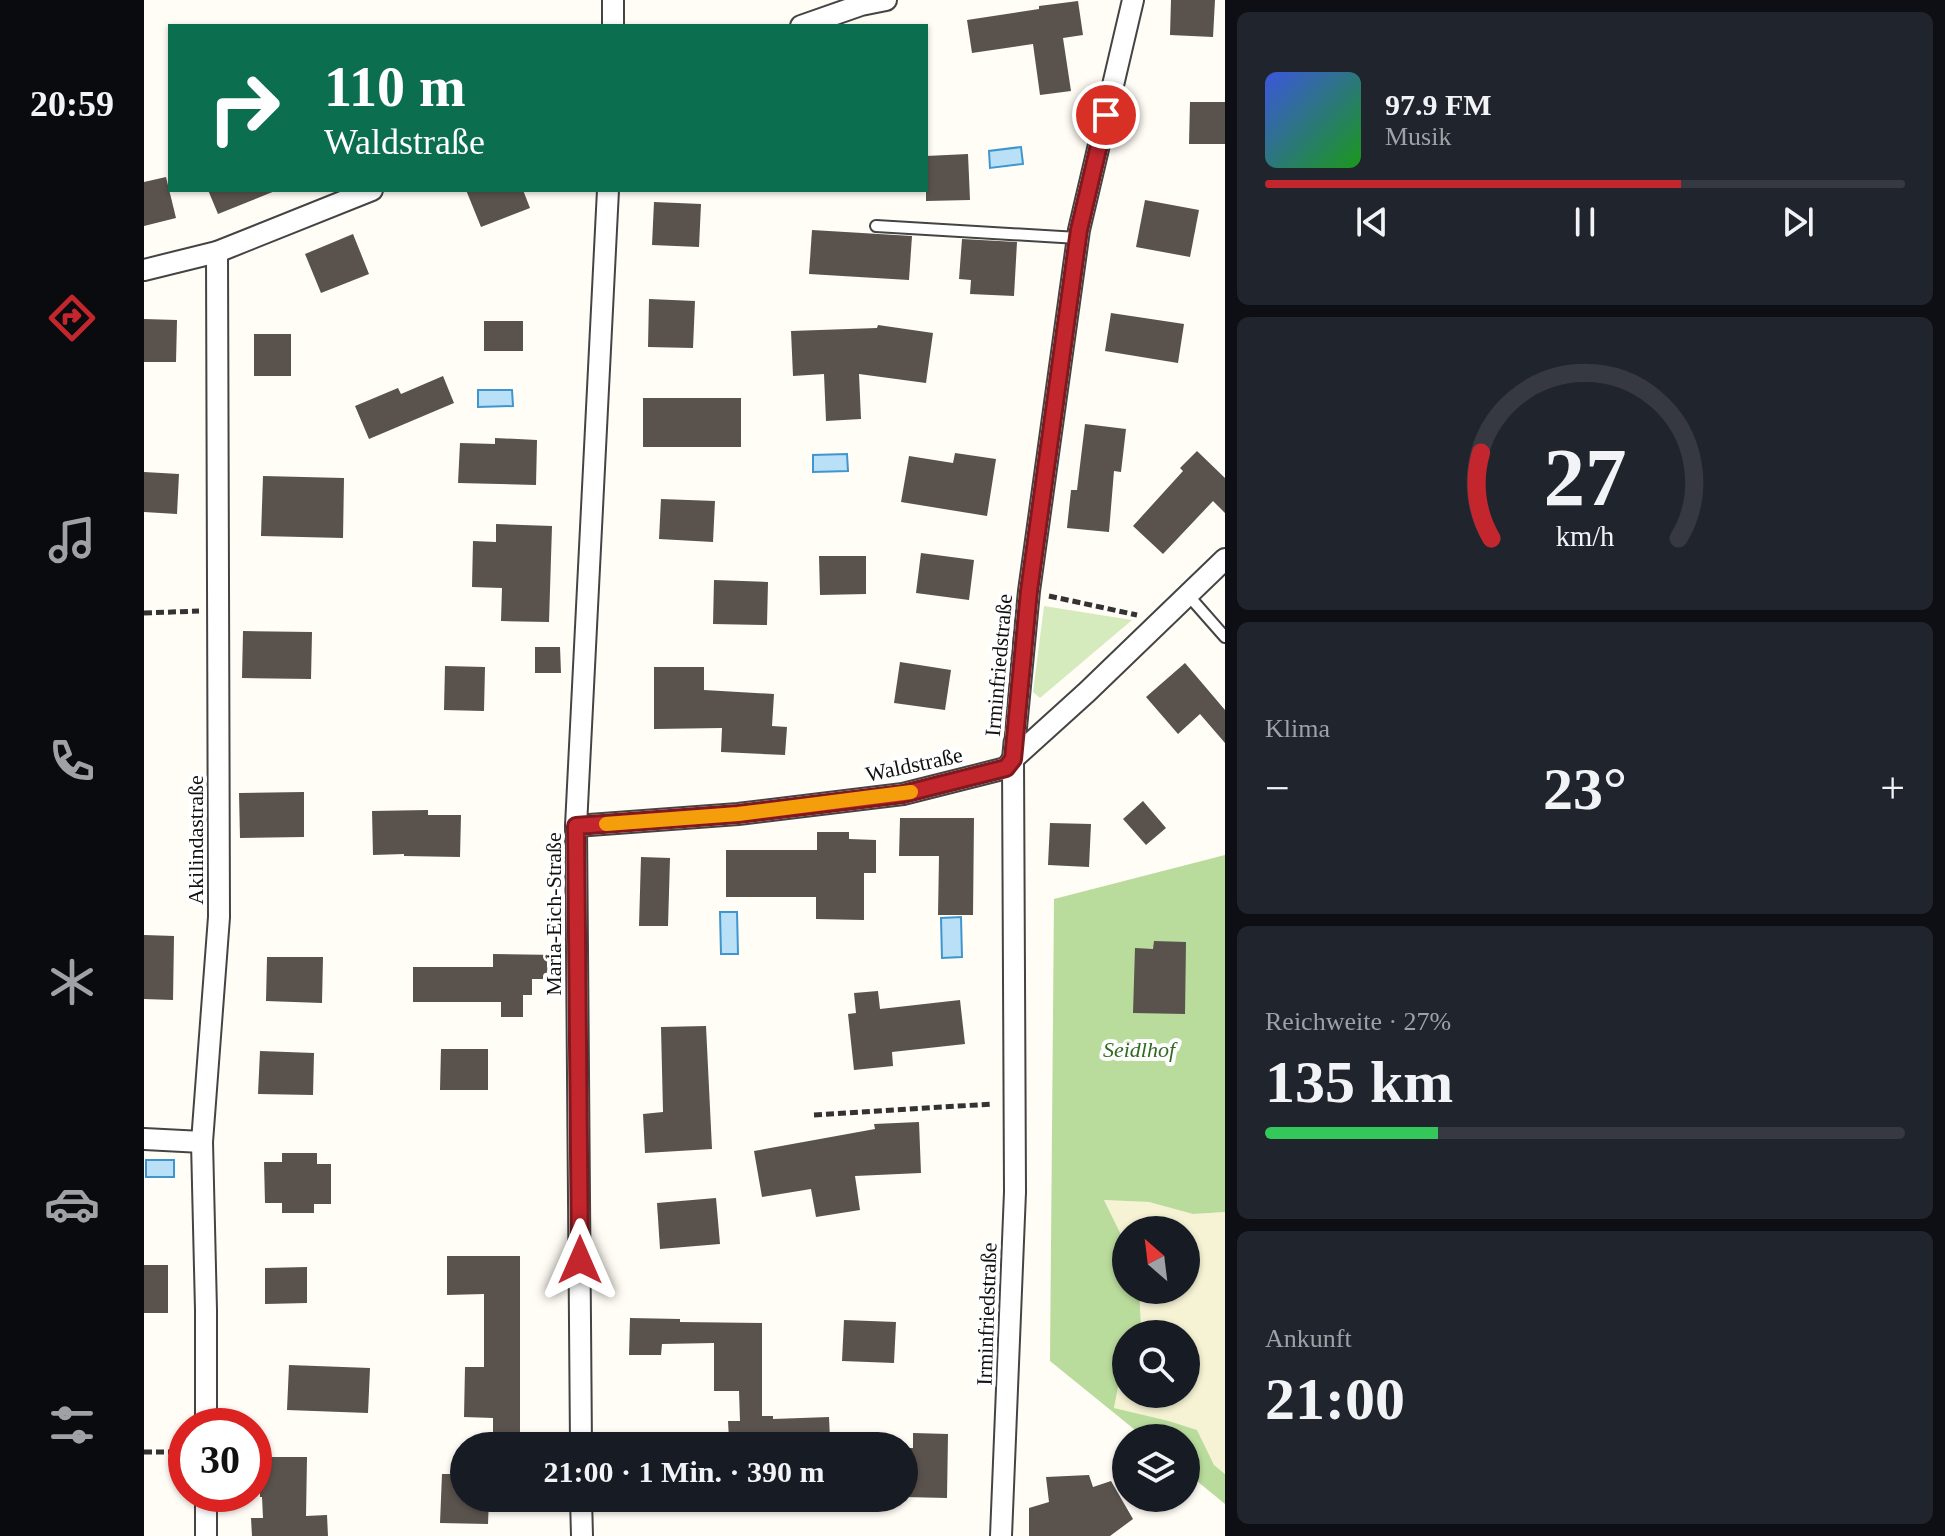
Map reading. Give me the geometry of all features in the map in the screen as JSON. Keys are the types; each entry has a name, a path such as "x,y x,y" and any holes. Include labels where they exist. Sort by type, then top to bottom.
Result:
{"street":[{"path":"613,0 613,24"},
{"path":"807,24 861,5 886,0"},
{"name":"Irminfriedstraße","path":"1001,1536 1015,1192 1013,759 1029,591 1078,238 1133,0"},
{"path":"144,270 217,252 367,192"},
{"name":"Maria-Eich-Straße","path":"581,1432 576,826 608,192"},
{"name":"Akilindastraße","path":"206,1408 202,1142 219,917 217,252"},
{"name":"Waldstraße","path":"576,826 738,814 903,794 1006,768 1225,559"},
{"path":"144,1139 202,1142"},
{"path":"206,1512 206,1536"},
{"path":"581,1512 582,1536"}],"lane":[{"path":"876,226 1078,238"},
{"path":"1188,595 1225,637"}],"path":[{"path":"1029,591 1162,620"},
{"path":"144,613 219,610"},
{"path":"814,1115 1015,1102"},
{"path":"144,1452 168,1452"}],"shaded area":[{"path":"1104,1200 1149,1202 1193,1214 1225,1212 1225,1474 1214,1465 1200,1436 1200,1424 1178,1424 1114,1408 1200,1408 1200,1320 1141,1320 1140,1304 1200,1304 1200,1216 1112,1216"}],"green space":[{"path":"1044,606 1132,620 1040,698 1033,692"},
{"name":"Seidlhof","path":"1225,855 1225,1212 1193,1214 1149,1202 1104,1200 1112,1216 1112,1304 1140,1304 1141,1320 1112,1320 1112,1408 1178,1424 1128,1424 1050,1361 1054,899"},
{"name":"Seidlhof","path":"1200,1436 1214,1465 1225,1474 1225,1504 1200,1483"}],"water":[{"path":"1021,147 1023,164 990,168 989,151"},
{"path":"478,390 512,390 513,406 478,407"},
{"path":"847,454 848,471 813,472 813,455"},
{"path":"720,912 737,912 738,954 721,954"},
{"path":"961,917 962,957 942,958 941,918"},
{"path":"146,1160 174,1160 174,1177 146,1177"}],"building":[{"path":"1171,0 1215,0 1213,37 1170,35"},
{"path":"1078,1 1083,35 1063,38 1071,91 1040,95 1033,44 972,53 967,20"},
{"path":"1190,102 1225,102 1225,144 1189,144"},
{"path":"968,154 970,200 926,201 928,156"},
{"path":"166,177 176,218 144,226 144,182"},
{"path":"209,192 273,192 218,214"},
{"path":"467,192 524,192 530,208 481,227"},
{"path":"1145,200 1199,210 1190,257 1136,247"},
{"path":"654,202 701,204 699,247 652,245"},
{"path":"812,230 912,236 909,280 809,274"},
{"path":"353,234 369,274 321,293 305,254"},
{"path":"962,239 1017,242 1014,296 970,294 971,280 959,279"},
{"path":"649,299 695,301 693,348 648,347"},
{"path":"1111,313 1184,324 1178,363 1105,351"},
{"path":"144,319 177,320 176,362 144,362"},
{"path":"484,321 523,321 523,351 484,351"},
{"path":"878,325 933,333 926,383 859,374 861,419 826,421 824,374 793,376 791,331 877,328"},
{"path":"254,334 291,334 291,376 254,376"},
{"path":"443,376 454,403 369,439 355,406 398,388 401,394"},
{"path":"643,398 741,398 741,447 643,447"},
{"path":"1085,424 1126,429 1121,472 1114,471 1109,532 1067,528 1071,490 1077,490"},
{"path":"495,438 537,440 536,485 458,483 460,443 495,444"},
{"path":"1197,451 1225,478 1225,513 1213,501 1163,554 1133,526"},
{"path":"955,453 996,459 987,516 901,502 909,456 953,463"},
{"path":"144,472 179,474 177,514 144,512"},
{"path":"263,476 344,478 343,538 261,536"},
{"path":"661,499 715,501 713,542 659,539"},
{"path":"496,524 552,526 549,622 501,621 502,588 472,587 473,541 496,542"},
{"path":"921,553 974,560 969,600 916,593"},
{"path":"819,556 866,556 866,594 820,595"},
{"path":"714,580 768,582 767,625 713,624"},
{"path":"243,631 312,632 311,679 242,678"},
{"path":"535,647 560,647 561,673 535,673"},
{"path":"900,662 951,670 945,710 894,703"},
{"path":"1185,663 1225,710 1225,743 1200,714 1178,734 1146,697"},
{"path":"445,666 485,667 484,711 444,710"},
{"path":"654,667 704,667 704,690 774,694 772,726 787,727 785,755 721,752 722,728 654,729"},
{"path":"304,792 304,837 240,838 239,793"},
{"path":"1143,801 1166,828 1146,845 1123,819"},
{"path":"428,810 428,815 461,815 460,857 373,855 372,811"},
{"path":"900,818 974,818 973,915 938,915 939,856 899,856"},
{"path":"1050,823 1091,824 1089,867 1048,865"},
{"path":"817,832 849,832 849,839 876,840 876,873 864,873 864,920 816,919 816,897 726,897 726,850 817,850"},
{"path":"641,857 670,858 668,926 639,926"},
{"path":"144,935 174,936 173,1000 144,999"},
{"path":"1154,941 1186,942 1185,1014 1133,1013 1135,948 1153,949"},
{"path":"493,954 558,955 557,979 532,979 532,995 523,995 523,1017 501,1017 501,1002 413,1002 413,967 493,967"},
{"path":"267,957 323,957 322,1003 266,1001"},
{"path":"878,991 880,1009 960,1000 965,1044 892,1052 893,1066 854,1070 848,1014 856,1013 854,993"},
{"path":"706,1026 712,1149 645,1153 643,1114 663,1112 661,1027"},
{"path":"441,1049 488,1049 488,1090 440,1090"},
{"path":"260,1051 314,1053 313,1095 258,1094"},
{"path":"919,1122 921,1173 855,1176 860,1210 816,1217 811,1189 762,1197 754,1151 875,1129 874,1124"},
{"path":"282,1153 317,1153 317,1164 331,1164 331,1204 314,1204 314,1213 282,1213 282,1203 265,1203 264,1162 282,1162"},
{"path":"716,1198 720,1244 660,1249 657,1203"},
{"path":"447,1256 520,1256 520,1432 493,1432 493,1418 464,1417 465,1367 484,1367 484,1294 447,1295"},
{"path":"144,1265 168,1265 168,1313 144,1313"},
{"path":"307,1267 307,1303 265,1304 265,1268"},
{"path":"630,1318 762,1323 762,1416 773,1416 773,1419 829,1417 830,1432 729,1432 728,1421 740,1421 739,1391 714,1391 714,1343 662,1344 661,1355 629,1355"},
{"path":"844,1320 896,1322 894,1363 842,1361"},
{"path":"289,1365 370,1368 368,1413 287,1410"},
{"path":"918,1433 948,1434 947,1498 918,1497"},
{"path":"272,1457 307,1457 306,1516 327,1515 328,1536 252,1536 251,1518 263,1518 263,1512 272,1512"},
{"path":"442,1474 450,1474 450,1512 488,1512 488,1524 440,1523"},
{"path":"1089,1475 1093,1487 1111,1481 1112,1512 1129,1512 1133,1519 1110,1536 1029,1536 1029,1508 1049,1502 1046,1477"}],"slow traffic":[{"path":"606,824 738,814 911,792"}],"route":[{"path":"580,1260 576,826 738,814 903,794 1006,768 1013,759 1029,591 1079,230 1106,115"}]}
